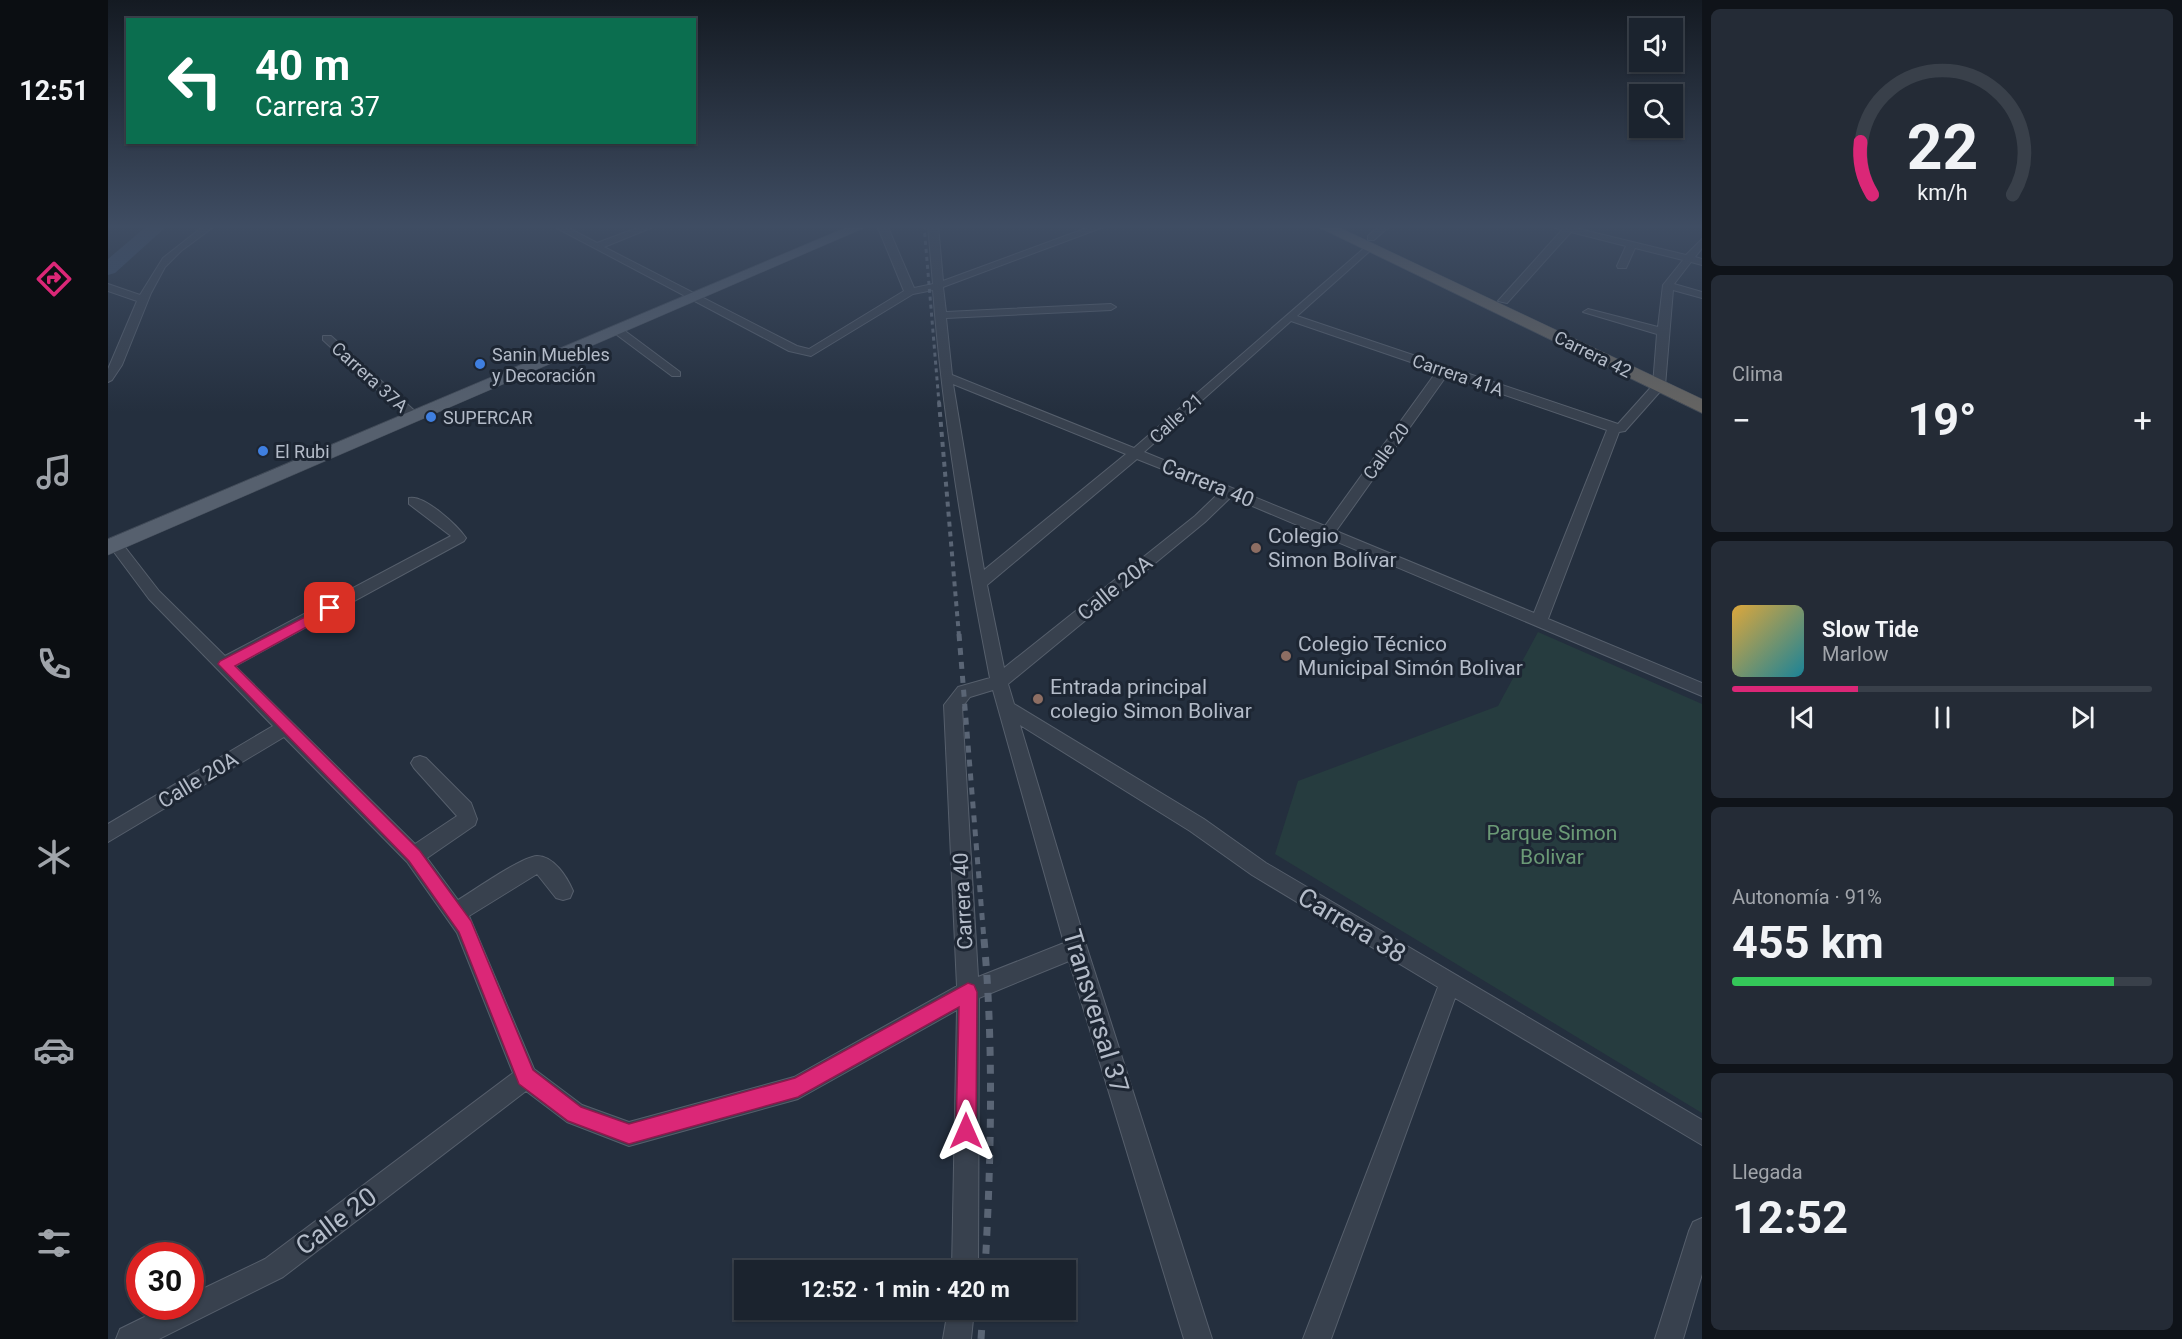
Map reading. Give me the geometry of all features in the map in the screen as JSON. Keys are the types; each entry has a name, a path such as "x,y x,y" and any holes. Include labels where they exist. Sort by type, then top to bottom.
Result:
{"highway":[{"name":"Carrera 42","path":"1464,287 1658,380 1702,395"},
{"name":"Carrera 42","path":"1472,287 1658,380 1702,407"}],"main road":[{"path":"409,412 617,330 705,287"},
{"path":"111,541 409,412 706,287"}],"street":[{"path":"109,287 143,300"},
{"path":"108,378 128,345 143,300 151,287"},
{"path":"677,287 800,352 811,353 910,292 931,287"},
{"path":"908,287 910,292"},
{"path":"938,287 946,377 979,583 999,682"},
{"name":"Calle 21","path":"979,583 1136,453 1321,287"},
{"path":"1503,301 1515,287"},
{"path":"1539,621 1620,426 1658,380 1668,287"},
{"path":"1676,287 1702,295"},
{"path":"941,315 1111,307"},
{"path":"1588,312 1663,332"},
{"name":"Carrera 41A","path":"1289,317 1444,370 1620,426"},
{"path":"617,330 676,374"},
{"name":"Carrera 37A","path":"327,338 409,412"},
{"name":"Calle 20","path":"1327,532 1444,370"},
{"name":"Carrera 40","path":"946,377 1229,491 1702,690"},
{"name":"Calle 20A","path":"999,682 1200,519 1229,491"},
{"path":"225,664 459,538 458,533 414,501"},
{"path":"111,541 154,595 414,856 465,927 526,1077 575,1114 629,1134 798,1087 968,992 1076,948"},
{"name":"Carrera 40","path":"965,1260 968,992 953,705 964,692 999,682"},
{"name":"Transversal 37","path":"999,682 1076,948 1198,1339"},
{"name":"Carrera 38","path":"1007,708 1197,825 1259,869 1702,1133"},
{"name":"Calle 20A","path":"108,834 287,726"},
{"path":"414,856 468,819 464,809 420,763"},
{"path":"455,913 530,867 538,865 547,869 563,891"},
{"path":"1317,1339 1450,983"},
{"name":"Calle 20","path":"130,1339 274,1268 526,1077"},
{"path":"1669,1339 1702,1230"},
{"path":"957,1339 960,1320"}],"green space":[{"name":"Parque Simon Bolivar","path":"1538,632 1702,704 1702,1113 1275,854 1298,781 1498,706"}],"railway":[{"path":"929,287 939,403"},
{"path":"939,402 959,636"},
{"path":"959,634 984,940"},
{"path":"984,939 989,1022 990,1104 985,1260"},
{"path":"981,1339 982,1320"}],"place":[{"name":"Sanin Muebles y Decoración","path":"480,364"},
{"name":"SUPERCAR","path":"431,417"},
{"name":"El Rubi","path":"263,451"},
{"name":"Colegio Simon Bolívar","path":"1256,548"},
{"name":"Colegio Técnico Municipal Simón Bolivar","path":"1286,656"},
{"name":"Entrada principal colegio Simon Bolivar","path":"1038,699"}],"route":[{"path":"330,608 225,664 414,856 465,927 526,1077 575,1114 629,1134 798,1087 968,992 966,1131"}]}
